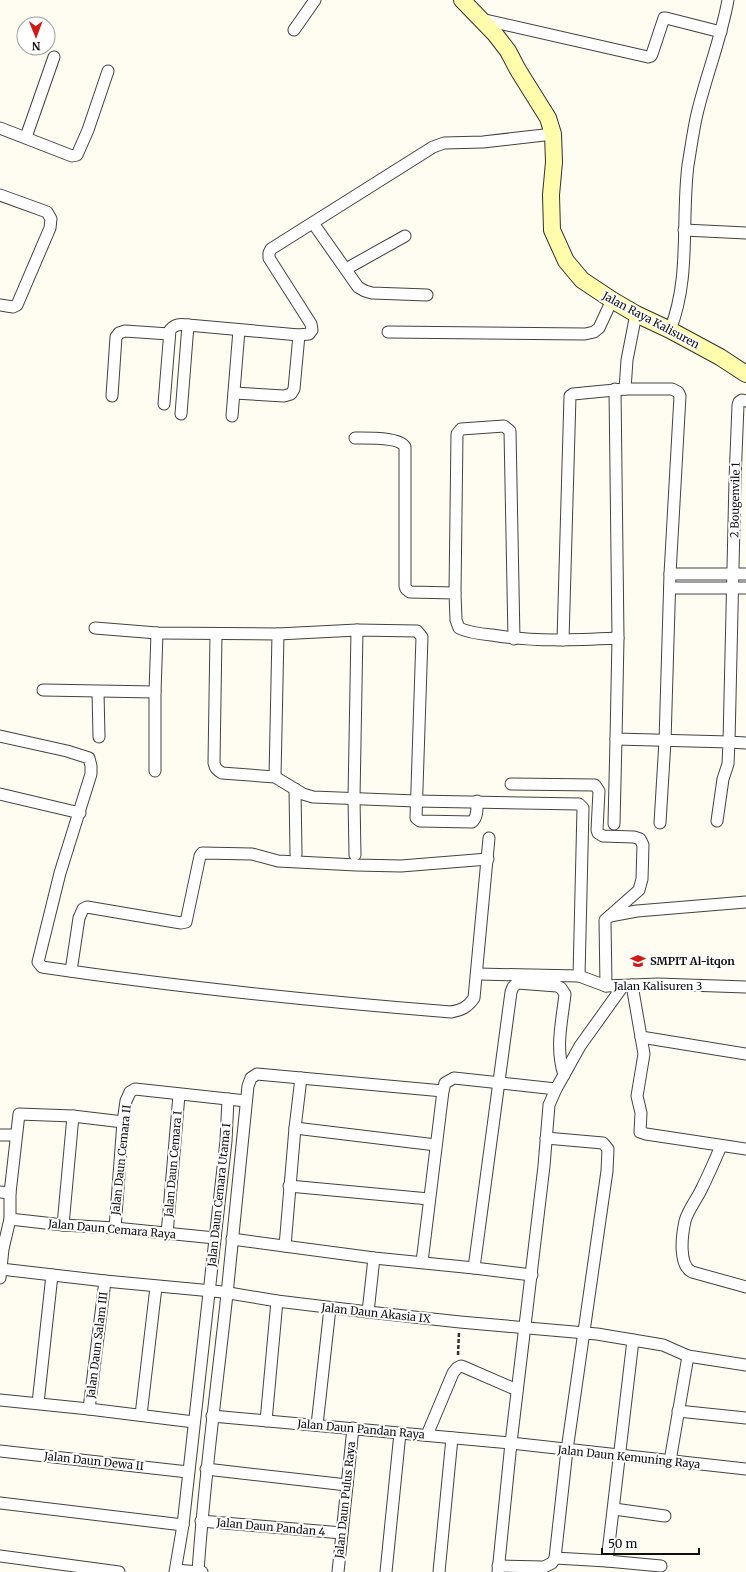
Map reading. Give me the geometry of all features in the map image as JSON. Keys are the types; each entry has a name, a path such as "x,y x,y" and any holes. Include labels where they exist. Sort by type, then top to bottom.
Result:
{"main road":[{"name":"Jalan Raya Kalisuren","path":"462,0 495,34 508,51 548,118 553,134 554,162 551,196 552,230 566,261 582,280 612,300 720,357 746,374"}],"street":[{"path":"294,30 315,0"},
{"path":"670,330 677,313 683,282 684,230 688,172 697,113 721,32 728,0"},
{"path":"480,19 648,57 652,54 664,18 721,32"},
{"path":"26,137 54,57"},
{"path":"0,128 72,156 77,155 88,130 108,70"},
{"path":"164,404 169,334 173,326 180,324 299,335 309,334 312,330 312,324 270,258 269,254 271,249 433,147 444,143 483,142 553,134"},
{"path":"0,195 47,212 51,219 50,228 17,305 13,307 0,305"},
{"path":"313,223 358,287 372,293 427,295"},
{"path":"684,230 746,233"},
{"path":"346,269 405,236"},
{"path":"388,332 585,334 594,332 599,328 612,300"},
{"path":"614,824 618,638 620,389 636,314"},
{"path":"181,414 188,325"},
{"path":"232,416 239,330"},
{"path":"112,396 116,337 119,333 169,334"},
{"path":"234,394 284,396 291,394 294,389 299,335"},
{"path":"563,640 569,399 572,394 620,389 672,389 678,392 680,396 670,574 666,740 660,823"},
{"name":"2 Bougenvile 1","path":"717,821 723,779 728,764 738,405 743,401"},
{"path":"514,639 510,431 504,426 461,429 457,434 455,593 456,620 459,628 466,632 514,639 563,640 618,638"},
{"path":"355,438 393,440 401,442 405,447 406,589 410,592 455,593"},
{"path":"670,574 746,574"},
{"path":"670,588 746,588"},
{"path":"95,628 158,633 216,634 278,634 357,630 417,631 422,637 416,818 418,820 472,822 476,819 477,801"},
{"path":"355,855 354,798 357,630"},
{"path":"155,771 155,692 158,633"},
{"path":"216,634 214,763 215,768 222,773 275,777 303,794 313,797 416,801 574,802 580,804 583,808 579,976"},
{"path":"275,777 278,634"},
{"path":"42,690 155,692"},
{"path":"98,692 99,738"},
{"path":"0,736 67,751 89,758 91,766 91,774 60,873 38,962 42,967 141,981 356,1004 451,1012 460,1011 469,1006 474,998 489,838"},
{"path":"616,739 746,743"},
{"path":"511,784 595,784 600,791 598,833 603,836 634,836 640,839 643,845 642,879 640,890 605,920 606,986"},
{"path":"295,789 296,854"},
{"path":"0,794 80,813"},
{"path":"71,971 79,918 83,909 87,907 181,923 186,922 200,856 202,853 252,854 278,861 401,866 488,859"},
{"path":"610,916 638,911 746,902"},
{"name":"Jalan Kalisuren 3","path":"477,974 579,976 606,986 673,984 746,987"},
{"path":"474,1268 511,992 517,983 557,986 561,988 565,994 559,1050 560,1062 564,1074"},
{"path":"628,985 644,1054 637,1096 641,1113 641,1134 746,1149"},
{"path":"546,1138 604,1143 608,1149 606,1171 567,1450 555,1558 552,1564 544,1567 498,1569 517,1390 532,1276 546,1138 550,1105 556,1089 580,1046 628,985"},
{"path":"641,1037 746,1054"},
{"path":"188,1571 183,1525 188,1472 194,1422 218,1292 232,1239 237,1100 248,1086 251,1078 258,1074 443,1091"},
{"path":"284,1246 301,1078"},
{"path":"422,1262 445,1083 454,1078 556,1089"},
{"name":"Jalan Daun Cemara II","path":"114,1228 123,1122 126,1101 130,1092 135,1089 179,1095"},
{"path":"179,1095 237,1100"},
{"name":"Jalan Daun Cemara I","path":"167,1234 179,1095"},
{"name":"Jalan Daun Cemara Utama I","path":"218,1292 215,1238 226,1142 237,1100"},
{"path":"0,1273 2,1249 10,1219 5,1193 18,1116 20,1113 73,1116 123,1122"},
{"path":"63,1225 73,1116"},
{"path":"295,1128 436,1145"},
{"path":"0,1135 16,1135"},
{"path":"721,1146 686,1220 682,1239 684,1265 687,1270 692,1272 746,1287"},
{"path":"289,1186 429,1199"},
{"name":"Jalan Daun Cemara Raya","path":"10,1219 215,1238"},
{"path":"232,1239 374,1258 422,1262 532,1276"},
{"path":"368,1312 374,1258"},
{"name":"Jalan Daun Akasia IX","path":"0,1273 52,1275 156,1287 218,1292 330,1308 633,1340 663,1345 688,1356 746,1365"},
{"path":"38,1403 52,1275"},
{"name":"Jalan Daun Salam III","path":"89,1409 105,1281"},
{"path":"141,1415 156,1287"},
{"path":"188,1571 201,1522 212,1416 218,1292"},
{"path":"266,1421 277,1301"},
{"path":"317,1426 330,1308"},
{"path":"607,1561 633,1340"},
{"path":"670,1461 688,1356"},
{"path":"427,1435 454,1373 457,1368 461,1366 517,1390"},
{"path":"0,1400 38,1403 194,1422"},
{"path":"678,1411 746,1418"},
{"name":"Jalan Daun Pandan Raya","path":"212,1416 511,1443"},
{"name":"Jalan Daun Pulus Raya","path":"338,1572 353,1428"},
{"path":"386,1572 400,1433"},
{"path":"439,1572 452,1438"},
{"name":"Jalan Daun Kemuning Raya","path":"511,1443 746,1469"},
{"name":"Jalan Daun Dewa II","path":"0,1451 188,1472"},
{"path":"206,1469 347,1485"},
{"path":"0,1503 183,1525"},
{"path":"614,1509 666,1516"},
{"name":"Jalan Daun Pandan 4","path":"201,1522 342,1533"},
{"path":"0,1556 119,1572"},
{"path":"555,1558 661,1566"}],"path":[{"path":"457,1368 460,1322"}],"place":[{"name":"SMPIT Al-itqon","path":"638,961"}]}
